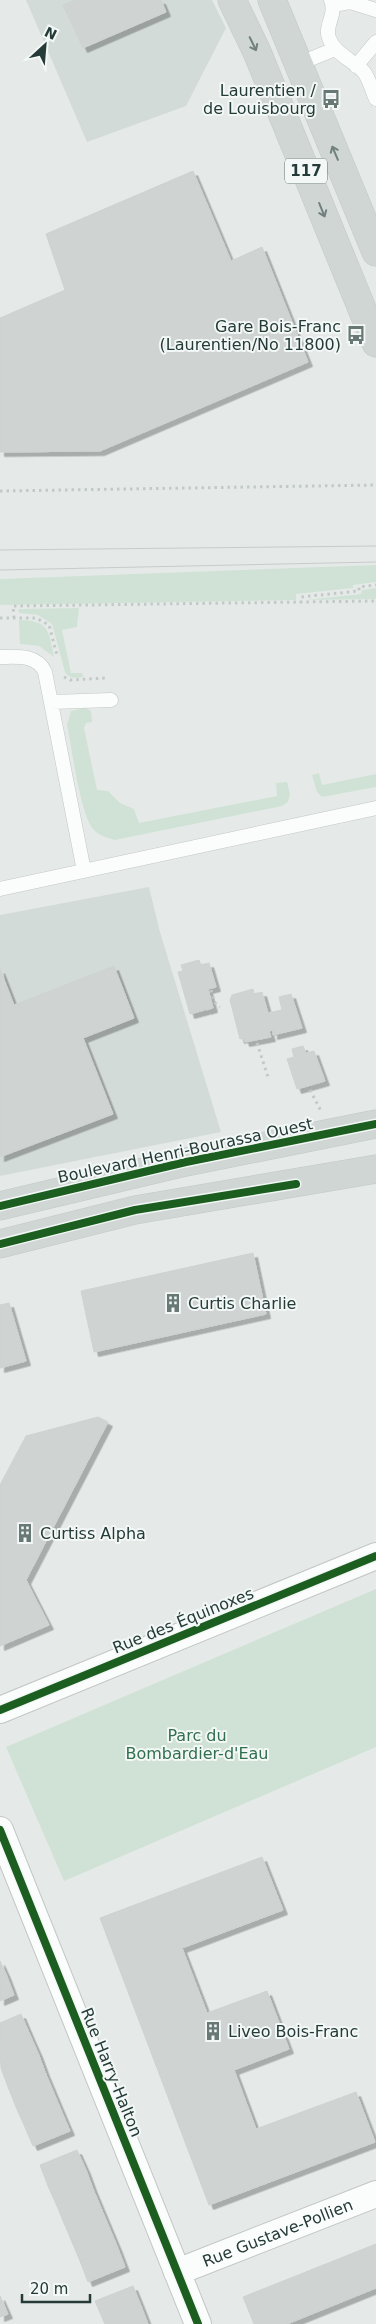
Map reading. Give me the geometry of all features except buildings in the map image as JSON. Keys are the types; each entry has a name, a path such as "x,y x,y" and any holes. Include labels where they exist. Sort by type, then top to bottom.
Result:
{"main road":[{"name":"117","path":"232,0 257,52 376,343"},
{"name":"117","path":"272,0 373,236"},
{"name":"Boulevard Henri-Bourassa Ouest","path":"0,1206 186,1162 376,1124"},
{"path":"0,1244 135,1210 376,1169"}],"street":[{"name":"Rue des Équinoxes","path":"0,1710 376,1556"},
{"name":"Rue Harry-Halton","path":"0,1830 198,2324"},
{"name":"Rue Gustave-Pollien","path":"177,2272 376,2194"}],"lane":[{"path":"376,10 350,2 332,3 334,12 328,28 328,36 336,49 364,72 376,99"},
{"path":"356,66 376,42"},
{"path":"298,64 336,49"},
{"path":"0,657 28,657 42,665 52,702 84,871"},
{"path":"52,702 111,700"},
{"path":"0,888 376,808"}],"path":[{"path":"0,491 376,485"},
{"path":"301,603 301,597 359,591 359,587 376,585"},
{"path":"14,618 13,606 376,601"},
{"path":"0,618 36,618 49,625 58,660"},
{"path":"60,669 63,677 70,680 107,678"},
{"path":"211,990 214,1002 220,1007"},
{"path":"257,1043 268,1077"},
{"path":"310,1090 325,1117"}],"shaded area":[{"path":"26,0 212,0 226,28 186,106 87,142"},
{"path":"149,887 160,932 221,1132 0,1176 0,915"}],"green space":[{"path":"376,565 376,582 353,585 353,588 296,594 296,600 0,605 0,579"},
{"path":"376,588 376,599 306,600 361,594 362,590"},
{"path":"79,608 77,627 62,630 71,673 82,673 83,677 75,678 68,676 65,672 52,624 38,615 19,613 18,609"},
{"path":"19,620 36,622 46,629 51,640 54,657 39,646 20,644"},
{"path":"85,708 91,711 92,722 86,723 84,728 97,790 108,791 120,803 134,809 139,823 277,796 276,783 287,782 290,794 288,802 282,806 115,840 101,835 94,830 85,811 67,725 71,711"},
{"path":"319,773 322,785 376,774 376,787 322,797 317,792 312,775"},
{"name":"Parc du Bombardier-d'Eau","path":"376,1589 376,1747 64,1881 6,1747"}],"tram line":[{"path":"0,550 376,546"},
{"path":"0,570 376,562"}],"cycle path":[{"path":"0,1206 186,1162 376,1124"},
{"path":"0,1244 135,1210 296,1184"},
{"path":"0,1710 376,1556"},
{"path":"0,1830 198,2324"}],"place":[{"name":"Laurentien / de Louisbourg","path":"331,99"},
{"name":"Gare Bois-Franc (Laurentien/No 11800)","path":"356,335"},
{"name":"Curtis Charlie","path":"173,1303"},
{"name":"Curtiss Alpha","path":"25,1533"},
{"name":"Liveo Bois-Franc","path":"213,2031"}]}
